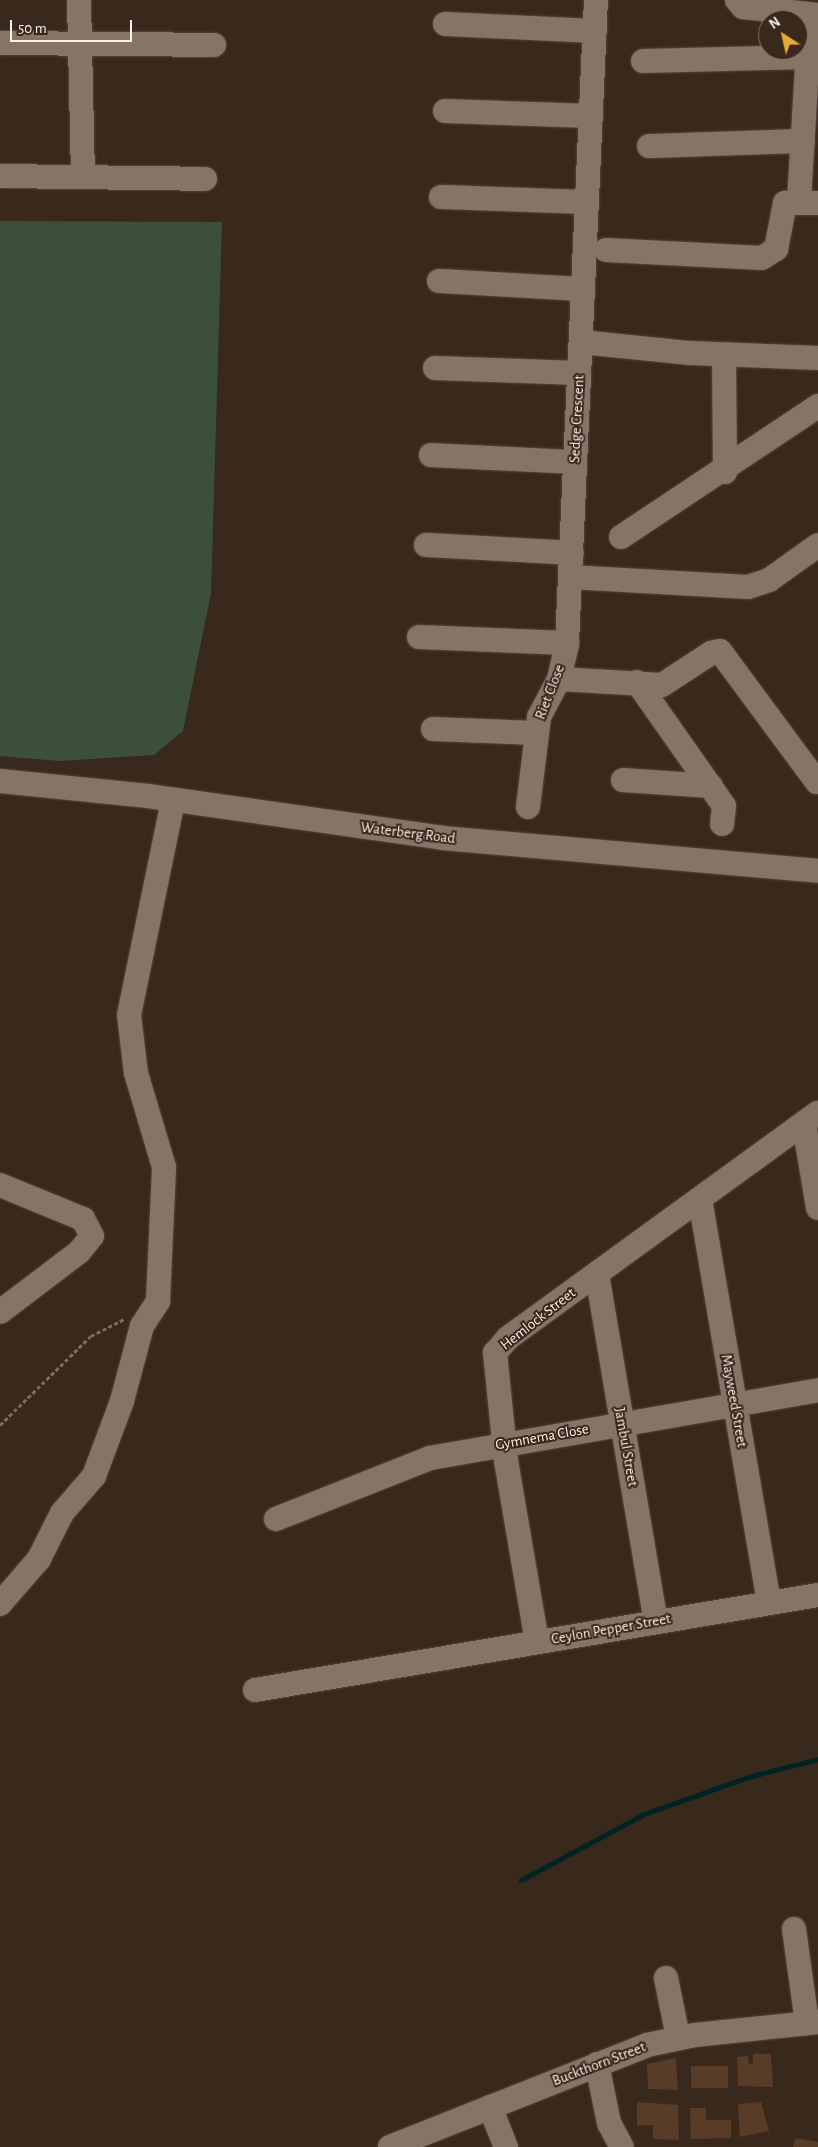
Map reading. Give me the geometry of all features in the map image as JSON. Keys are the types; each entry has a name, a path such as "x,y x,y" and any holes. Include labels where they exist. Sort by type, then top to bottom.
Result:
{"street":[{"path":"79,0 83,177"},
{"name":"Sedge Crescent","path":"570,577 596,0"},
{"path":"737,0 743,7 818,15"},
{"path":"808,57 818,21"},
{"path":"445,24 595,31"},
{"path":"0,43 214,45"},
{"path":"643,61 758,58"},
{"path":"606,250 766,257 776,249 782,207 809,202 803,141 808,60"},
{"path":"445,111 591,116"},
{"path":"649,146 803,141"},
{"path":"0,176 205,178"},
{"path":"441,197 587,202"},
{"path":"438,281 583,289"},
{"path":"581,342 724,355 818,358"},
{"path":"724,355 724,472"},
{"path":"435,368 579,374"},
{"path":"621,537 724,472 818,406"},
{"path":"431,455 575,462"},
{"path":"570,577 748,587 770,580 818,545"},
{"path":"426,546 572,553"},
{"name":"Riet Close","path":"528,807 536,733 559,679 567,643 570,577"},
{"path":"418,637 567,643"},
{"path":"559,679 668,682 711,653 724,653 817,782"},
{"path":"636,682 724,806 722,824"},
{"path":"433,728 536,733"},
{"path":"623,780 711,786"},
{"name":"Waterberg Road","path":"0,782 173,800 443,838 818,871"},
{"path":"0,1604 39,1559 62,1513 94,1476 122,1401 140,1334 158,1300 164,1168 136,1073 129,1015 173,800"},
{"path":"811,1118 817,1199"},
{"name":"Hemlock Street","path":"537,1642 503,1444 495,1353 508,1338 811,1118"},
{"path":"0,1185 83,1219 92,1236 79,1252 0,1312"},
{"name":"Mayweed Street","path":"700,1199 769,1602"},
{"name":"Jambul Street","path":"597,1274 656,1621"},
{"name":"Gymnema Close","path":"276,1518 419,1461 503,1444 818,1390"},
{"name":"Ceylon Pepper Street","path":"255,1690 818,1594"},
{"path":"794,1929 813,2022"},
{"path":"666,1978 678,2037"},
{"name":"Buckthorn Street","path":"390,2147 597,2064 678,2037 813,2022"},
{"path":"597,2064 610,2123 622,2147"},
{"path":"490,2107 506,2147"}],"path":[{"path":"0,1425 91,1336 158,1300"}],"green space":[{"path":"0,221 222,222 211,593 183,731 154,755 59,761 0,756"}],"building":[{"path":"753,2054 771,2054 773,2087 738,2086 737,2057 748,2056 749,2064 753,2064"},
{"path":"676,2058 678,2090 648,2089 647,2064"},
{"path":"691,2066 728,2066 728,2088 691,2088"},
{"path":"637,2102 678,2105 679,2140 653,2139 653,2125 637,2126"},
{"path":"761,2102 769,2131 740,2137 738,2104"},
{"path":"690,2108 706,2108 706,2120 731,2120 731,2138 691,2139"},
{"path":"795,2138 818,2142 818,2147 793,2147"}],"waterway":[{"path":"521,1880 644,1814 748,1777 818,1759"}]}
